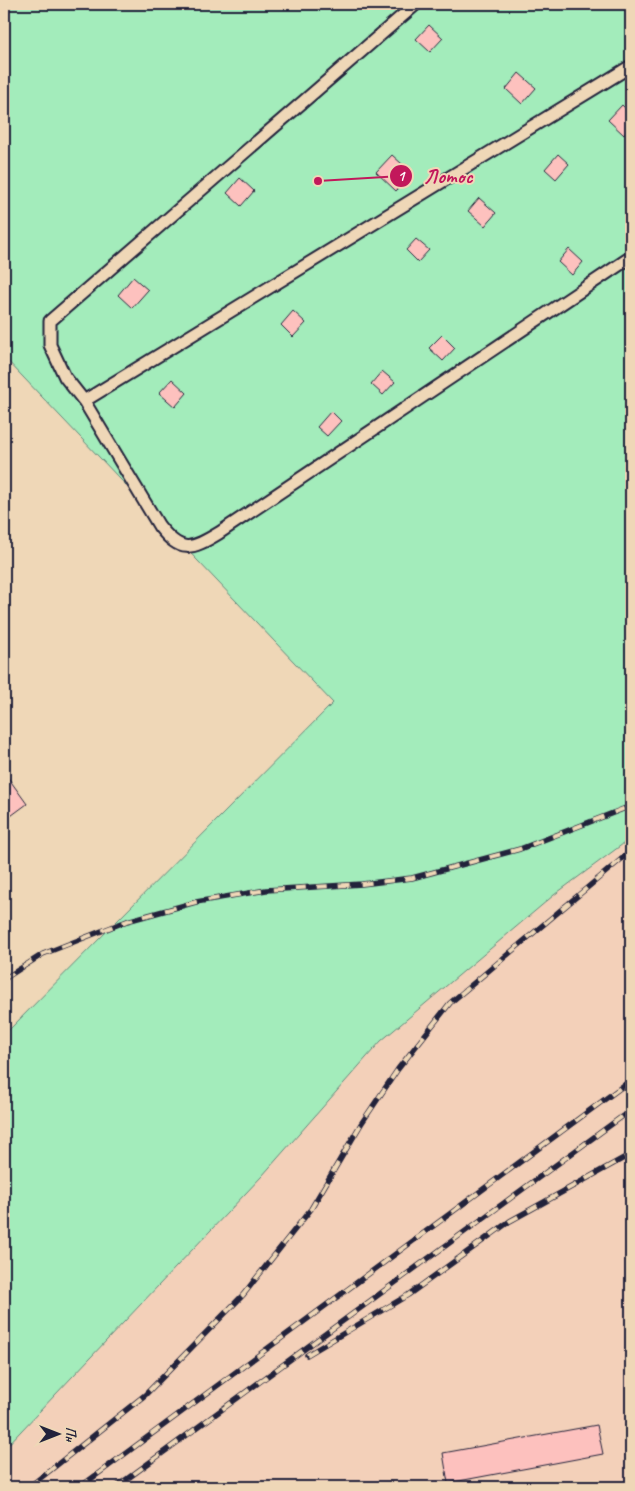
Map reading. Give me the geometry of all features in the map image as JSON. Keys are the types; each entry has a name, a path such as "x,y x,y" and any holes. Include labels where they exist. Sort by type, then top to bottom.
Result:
{"lane":[{"path":"416,4 50,321 50,345 65,376 84,401 170,540 182,546 200,544 219,533 631,257"},
{"path":"84,401 631,66"}],"shaded area":[{"path":"631,838 631,1487 4,1487 4,1449 262,1176 381,1041 554,895"}],"green space":[{"path":"4,4 631,4 631,838 554,895 381,1041 262,1176 4,1449 4,1035 333,703 4,357"}],"building":[{"path":"429,25 443,38 430,52 416,39"},
{"path":"519,73 536,88 522,104 506,89"},
{"path":"622,105 631,114 631,126 624,135 608,120"},
{"path":"558,154 569,164 556,179 545,169"},
{"path":"392,155 412,173 396,191 376,172"},
{"path":"240,178 254,191 241,206 227,193"},
{"path":"479,198 496,213 485,226 468,211"},
{"path":"416,239 429,250 418,262 406,250"},
{"path":"569,249 583,262 572,275 558,262"},
{"path":"133,277 148,290 132,308 118,295"},
{"path":"293,311 306,323 293,337 281,325"},
{"path":"442,335 455,348 443,361 429,348"},
{"path":"382,371 395,382 383,395 371,384"},
{"path":"172,379 187,393 175,407 159,393"},
{"path":"331,411 341,421 327,436 317,427"},
{"path":"4,772 27,804 4,821"},
{"path":"597,1425 603,1454 448,1483 443,1453"}],"railway":[{"path":"4,979 43,954 127,921 196,902 266,890 362,884 412,878 520,849 631,806"},
{"path":"29,1487 145,1395 243,1295 311,1209 361,1124 398,1069 450,1003 631,851"},
{"path":"80,1487 631,1080"},
{"path":"116,1487 631,1110"},
{"path":"307,1355 408,1295 510,1221 631,1154"}],"place":[{"name":"Лотос","path":"318,181"}]}
